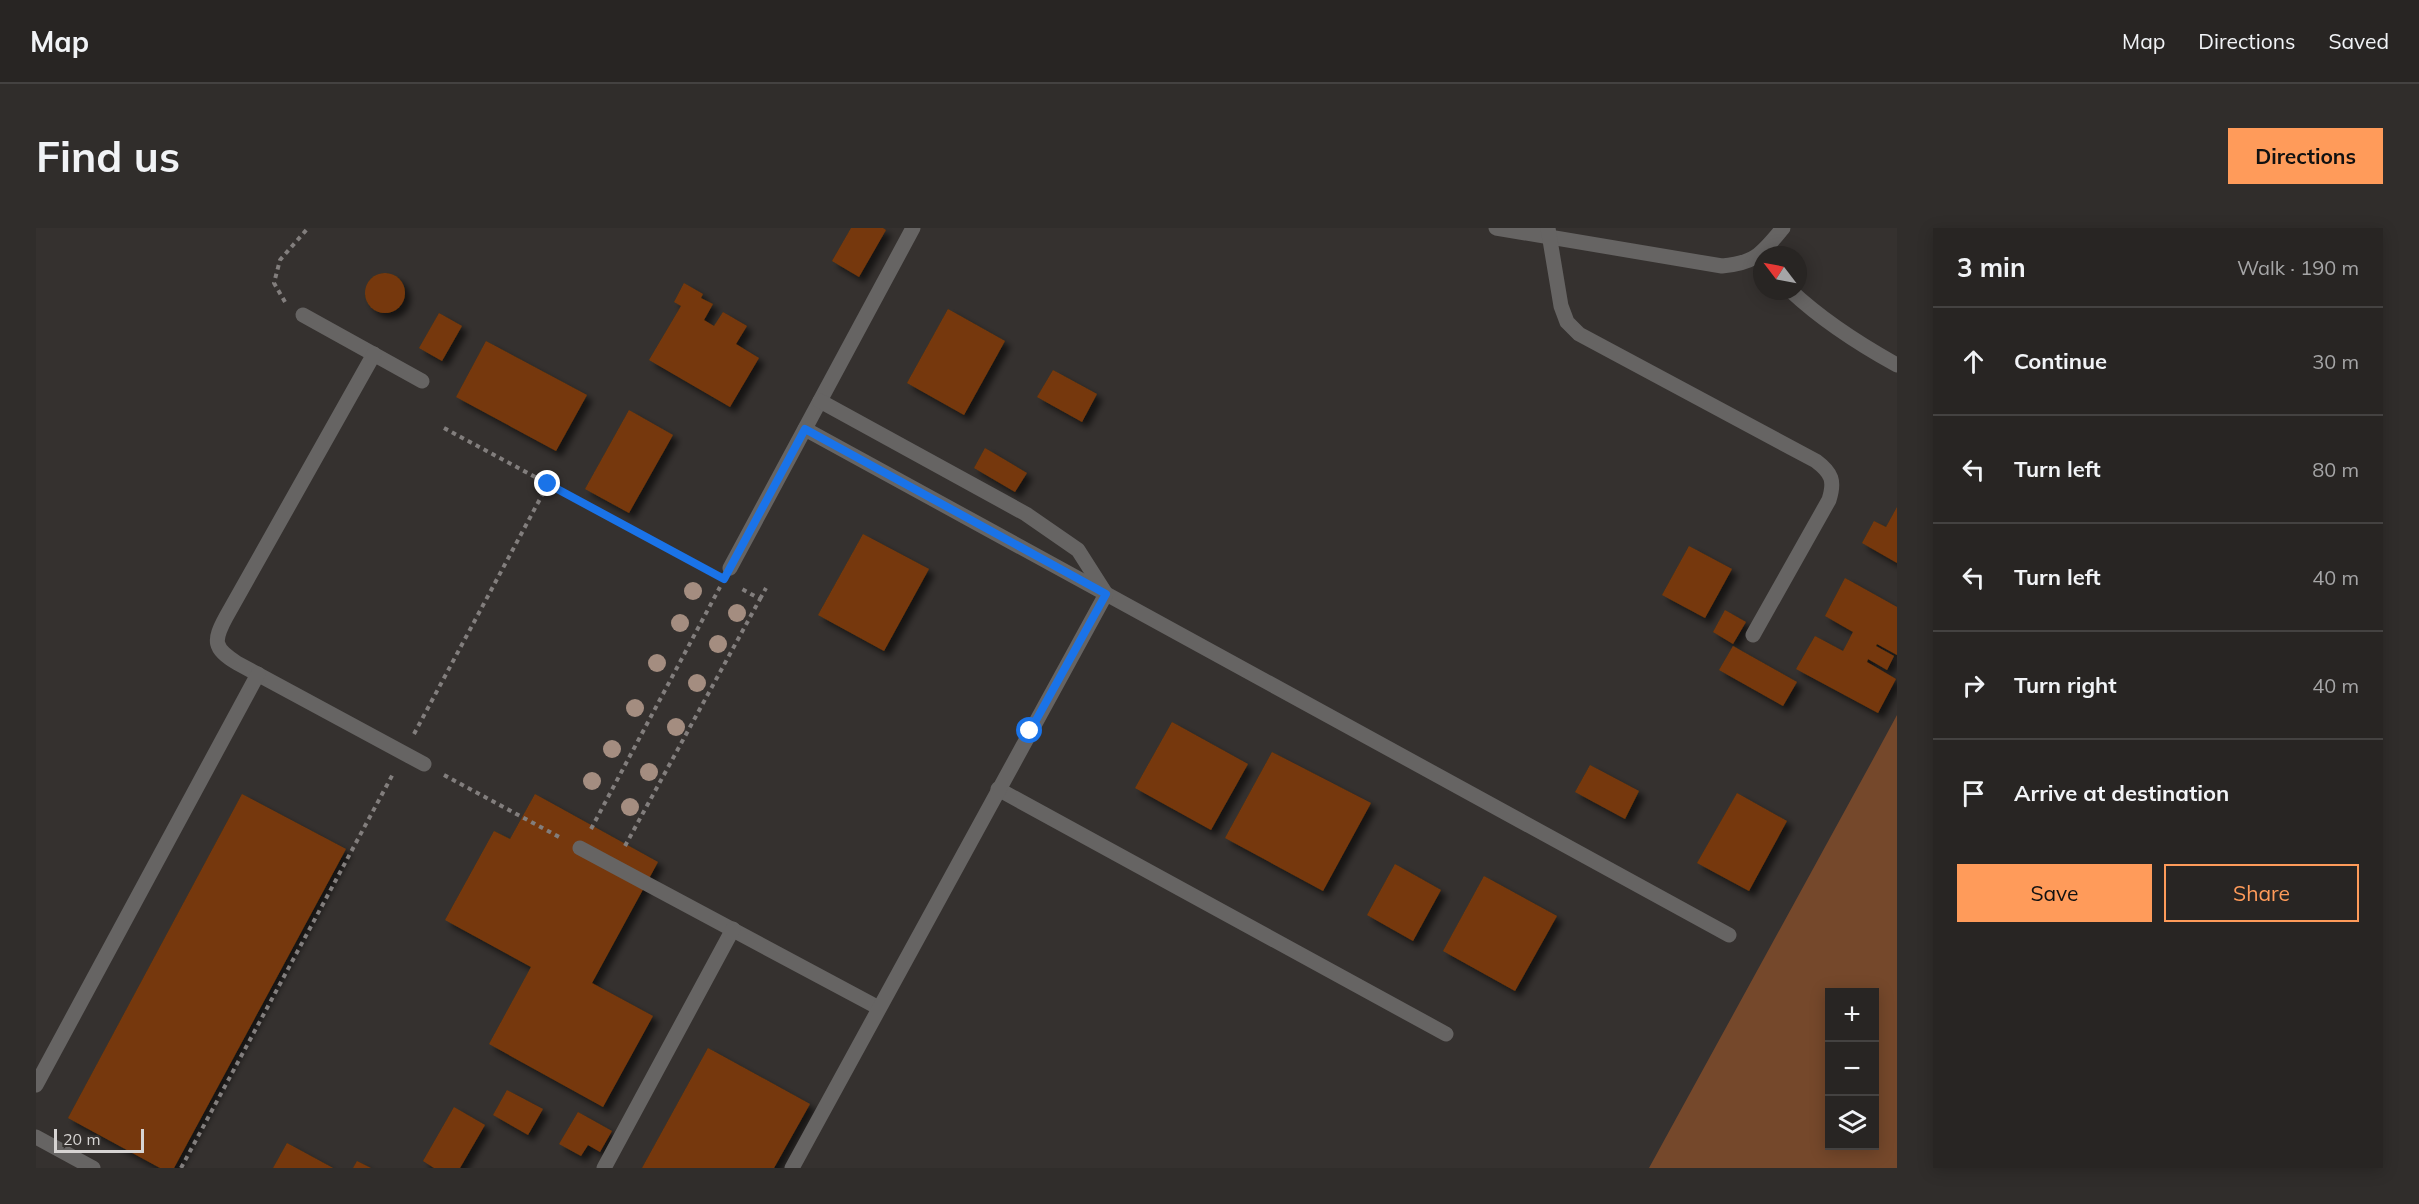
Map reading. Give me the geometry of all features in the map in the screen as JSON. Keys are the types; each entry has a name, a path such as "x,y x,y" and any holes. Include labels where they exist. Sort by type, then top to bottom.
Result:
{"lane":[{"path":"727,574 913,228"},
{"path":"1496,228 1549,232 1722,266 1743,264 1753,260"},
{"path":"1767,246 1783,228"},
{"path":"1549,232 1561,306 1567,322 1579,334 1816,461 1833,478 1829,500 1753,635"},
{"path":"1800,300 1839,331 1897,365"},
{"path":"303,315 422,381"},
{"path":"374,354 219,630 216,642 220,652 424,764"},
{"path":"820,401 1026,514 1059,535 1078,550 1106,594"},
{"path":"805,429 1729,935"},
{"path":"792,1168 1106,594"},
{"path":"36,1085 258,674"},
{"path":"998,789 1446,1034"},
{"path":"580,848 879,1008"},
{"path":"604,1168 733,929"},
{"path":"36,1137 93,1168"}],"path":[{"path":"303,315 284,302 274,283 279,260 308,228"},
{"path":"444,428 548,484 727,574 760,599"},
{"path":"181,1168 548,484"},
{"path":"424,764 580,848 727,574"},
{"path":"614,866 766,588"}],"shaded area":[{"path":"1897,715 1897,1168 1649,1168"}],"building":[{"path":"851,228 883,228 886,230 859,277 832,261"},
{"path":"385,273 399,279 405,293 399,307 385,313 371,307 365,293 371,279"},
{"path":"684,283 703,294 701,298 713,304 704,320 714,326 723,312 747,326 736,344 759,358 730,407 649,360 681,306 674,302"},
{"path":"948,309 1005,341 964,415 907,383"},
{"path":"439,313 462,326 442,361 419,348"},
{"path":"486,341 587,395 556,451 456,397"},
{"path":"1053,370 1097,394 1082,422 1037,397"},
{"path":"629,410 673,435 629,513 585,489"},
{"path":"985,448 1027,473 1015,492 974,468"},
{"path":"1897,507 1897,563 1862,543 1874,521 1886,527"},
{"path":"863,534 929,569 884,651 818,615"},
{"path":"1689,546 1732,569 1705,618 1662,595"},
{"path":"1845,578 1897,607 1897,655 1877,644 1876,646 1894,656 1887,670 1868,659 1867,662 1896,679 1878,713 1796,669 1815,636 1843,651 1853,632 1825,616"},
{"path":"1725,610 1746,622 1733,644 1713,632"},
{"path":"1733,646 1797,682 1783,706 1719,670"},
{"path":"1172,722 1248,764 1211,830 1135,788"},
{"path":"1272,752 1371,803 1323,891 1225,838"},
{"path":"1590,765 1639,791 1625,819 1575,792"},
{"path":"1737,793 1787,821 1749,891 1697,863"},
{"path":"242,794 346,849 174,1168 160,1168 68,1118"},
{"path":"535,794 658,862 592,983 653,1016 603,1107 489,1044 531,967 445,920 494,831 510,839"},
{"path":"1395,864 1441,890 1413,941 1367,915"},
{"path":"1484,876 1557,916 1515,991 1443,951"},
{"path":"708,1048 810,1104 774,1168 642,1168"},
{"path":"507,1090 543,1109 528,1135 493,1115"},
{"path":"454,1107 485,1125 460,1168 434,1168 423,1161"},
{"path":"578,1112 612,1131 600,1152 588,1145 581,1156 559,1144"},
{"path":"287,1143 333,1168 273,1168"},
{"path":"357,1161 371,1168 353,1168"}],"route":[{"path":"548,484 724,579 805,429 1106,594 1030,731"}]}
